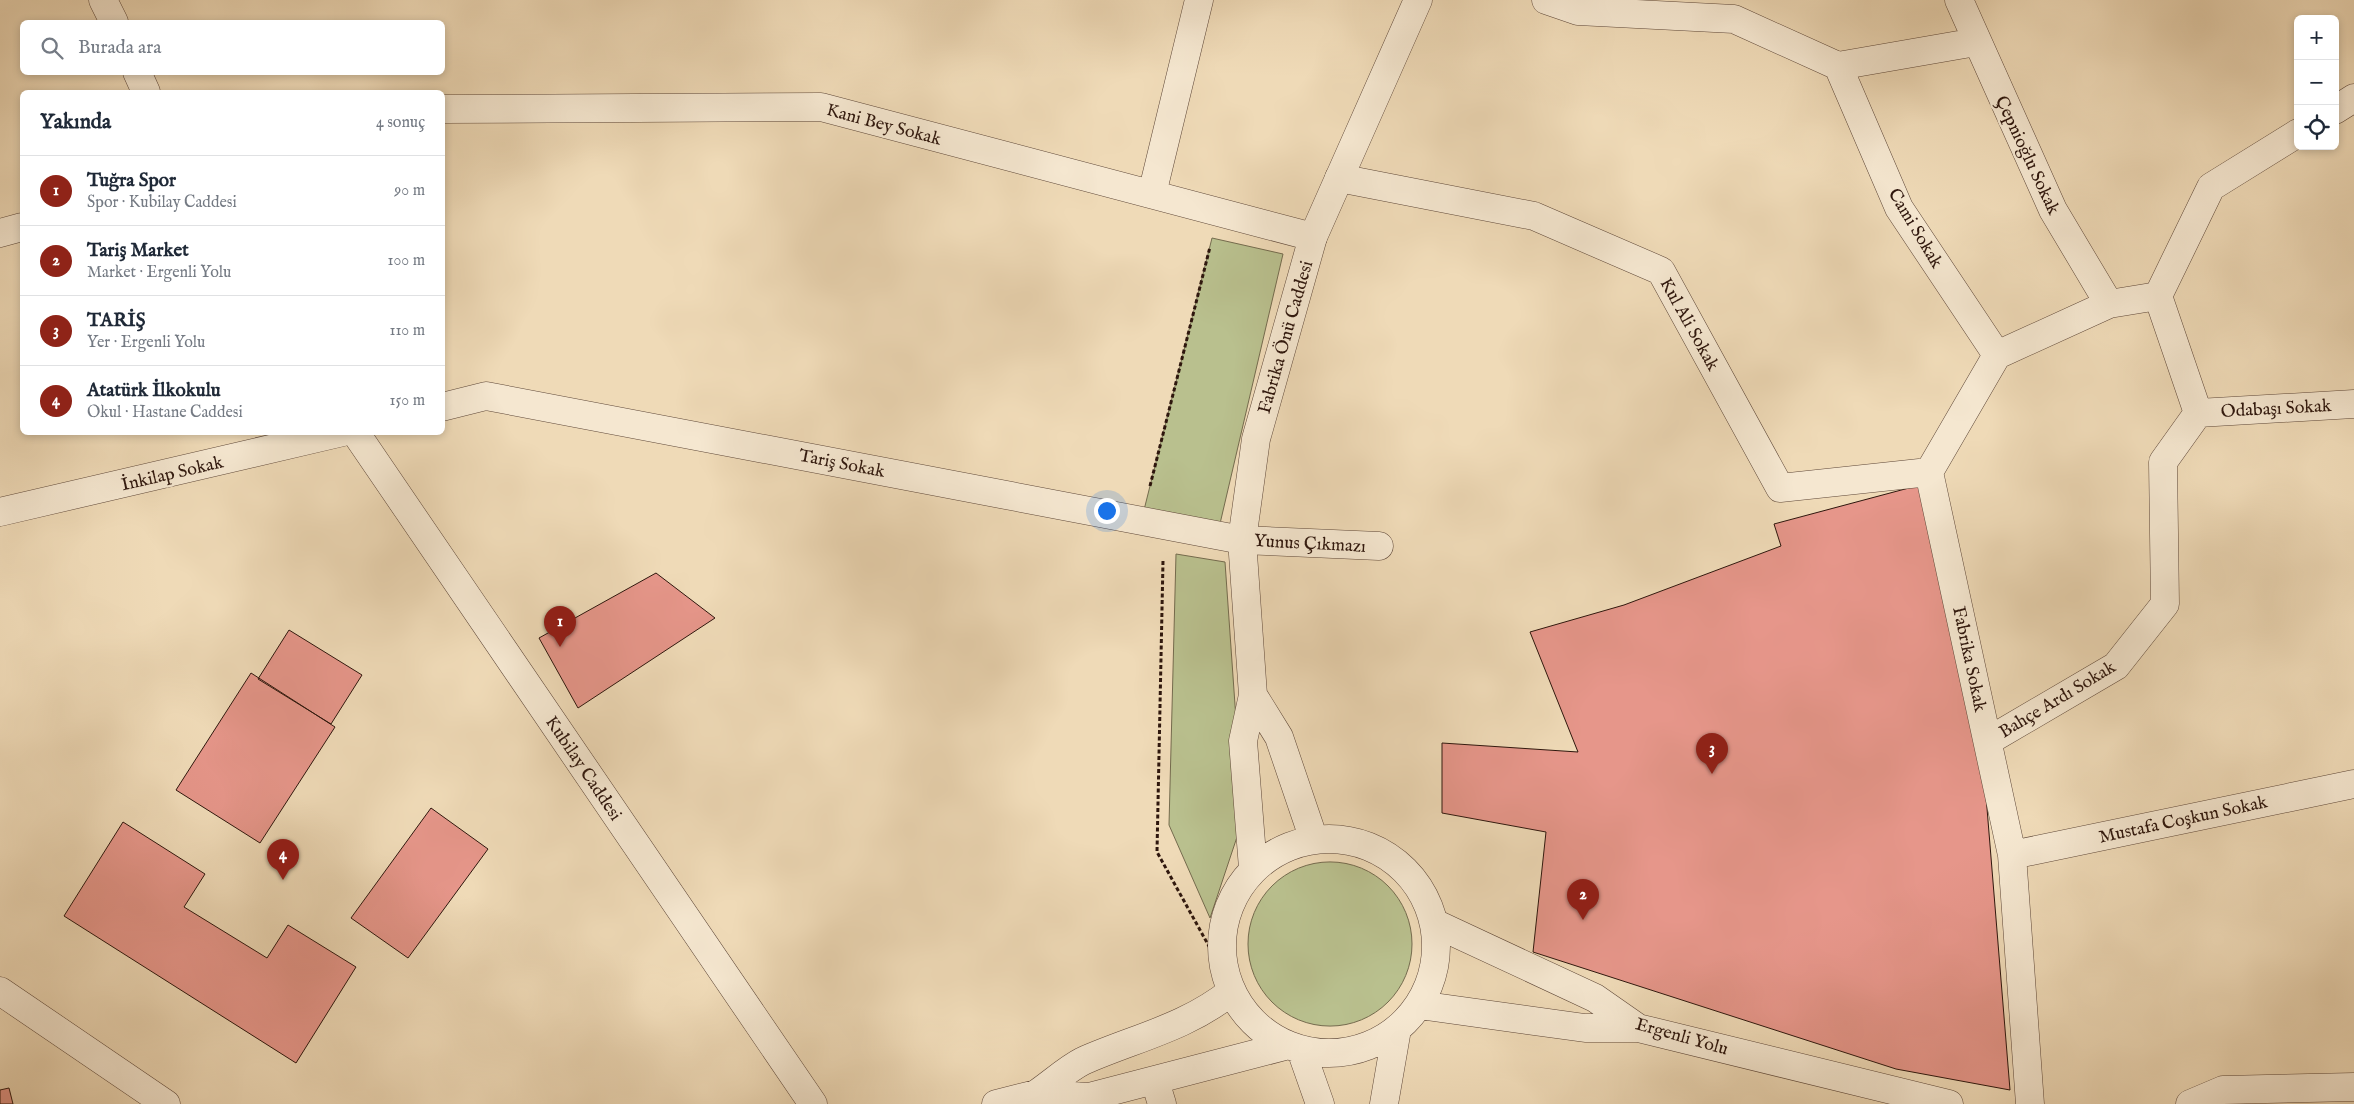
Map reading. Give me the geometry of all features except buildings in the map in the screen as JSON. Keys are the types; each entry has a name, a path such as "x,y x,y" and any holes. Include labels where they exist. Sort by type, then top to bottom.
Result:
{"street":[{"path":"103,0 113,20"},
{"path":"1152,194 1199,0"},
{"name":"Fabrika Önü Caddesi","path":"1253,868 1243,741 1253,695 1242,540 1256,439 1313,237 1418,0"},
{"path":"1546,0 1578,11 1734,10 1838,66 1976,42"},
{"name":"Çepnioğlu Sokak","path":"1959,0 1976,42 2053,210 2109,304"},
{"name":"Cami Sokak","path":"1838,66 1900,208 1997,355"},
{"path":"138,75 145,90"},
{"path":"2339,107 2354,98"},
{"name":"Kani Bey Sokak","path":"445,109 820,107 1313,237"},
{"path":"2198,413 2158,296 2212,187 2294,136"},
{"name":"Kul Ali Sokak","path":"1339,178 1534,216 1661,271 1780,488 1929,472"},
{"path":"0,233 20,228"},
{"path":"1929,472 1997,355 2109,304 2158,296"},
{"name":"Tariş Sokak","path":"445,406 486,396 1242,540"},
{"name":"Odabaşı Sokak","path":"2198,413 2354,404"},
{"name":"Bahçe Ardı Sokak","path":"1988,741 2116,666 2165,604 2163,462 2198,413"},
{"name":"İnkilap Sokak","path":"0,512 330,435"},
{"name":"Kubilay Caddesi","path":"357,435 813,1104"},
{"name":"Fabrika Sokak","path":"1929,472 2012,854 2030,1104"},
{"name":"Yunus Çıkmazı","path":"1242,540 1379,546"},
{"name":"Fabrika Önü Caddesi","path":"1253,695 1279,737 1314,840"},
{"name":"Mustafa Coşkun Sokak","path":"2012,854 2354,784"},
{"path":"996,1104 1036,1094 1089,1097 1159,1093 1293,1048 1338,1053 1369,1046 1397,1029 1419,1005 1431,979 1436,951 1434,923 1420,890 1398,864 1367,846 1333,839 1314,840 1282,849 1253,868 1243,881 1227,911 1221,944 1229,984 1242,1009 1293,1048 1320,1104"},
{"name":"Ergenli Yolu","path":"1434,923 1595,998 1638,1028 1949,1104"},
{"path":"1036,1094 1082,1062 1189,1020 1213,1006 1229,984"},
{"path":"0,991 145,1096 166,1104"},
{"path":"1419,1005 1584,1028 1638,1028"},
{"path":"1384,1104 1397,1029"},
{"path":"2190,1104 2223,1090 2354,1087"}],"path":[{"path":"1218,212 1152,523 1157,852 1229,984"}],"green space":[{"path":"1212,238 1283,254 1219,528 1144,510"},
{"path":"1176,554 1225,562 1243,819 1210,918 1169,825"},
{"path":"1338,862 1354,865 1369,871 1394,892 1403,905 1409,920 1412,944 1411,960 1403,983 1382,1008 1369,1017 1354,1023 1322,1026 1306,1023 1284,1013 1261,990 1249,960 1248,936 1251,920 1261,898 1284,875 1314,863"}],"place":[{"name":"Tuğra Spor","path":"560,647"},
{"name":"TARİŞ","path":"1712,774"},
{"name":"Atatürk İlkokulu","path":"283,880"},
{"name":"Tariş Market","path":"1583,920"}]}
